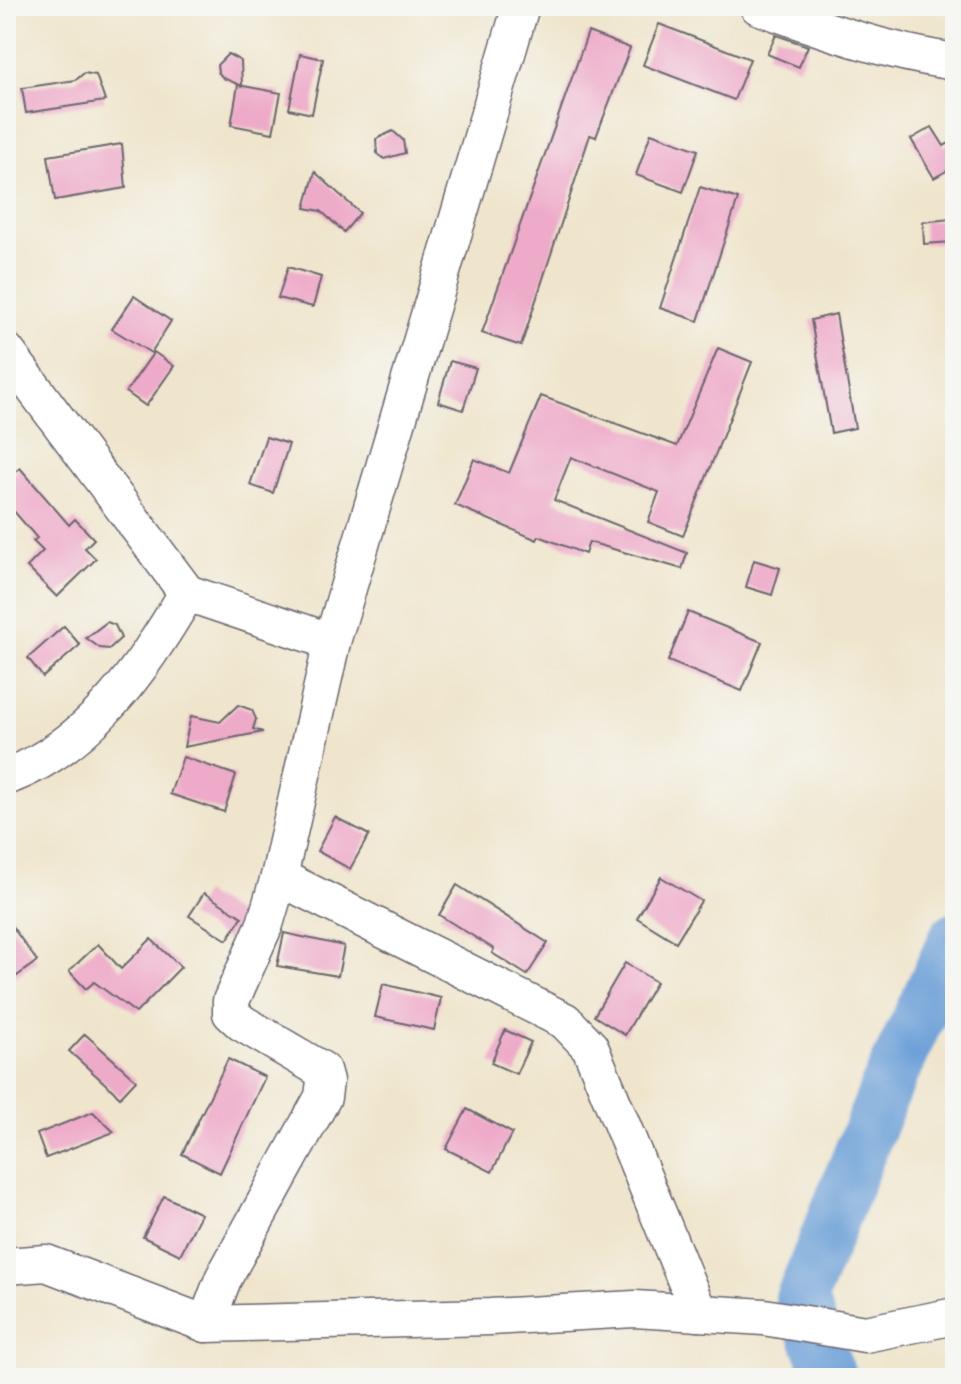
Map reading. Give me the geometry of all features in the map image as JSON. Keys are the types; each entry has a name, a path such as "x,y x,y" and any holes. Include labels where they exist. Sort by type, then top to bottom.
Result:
{"street":[{"path":"206,1324 223,1279 323,1097 325,1081 322,1070 242,1023 231,1013 231,1001 265,924 279,877 332,642 521,6"},
{"path":"758,6 797,13 910,55 955,62"},
{"path":"6,351 187,593 332,642"},
{"path":"6,777 71,742 154,649 187,593"},
{"path":"279,877 565,1021 579,1032 604,1079 699,1313"},
{"path":"6,1266 46,1263 206,1324 490,1317 635,1309 764,1317 865,1334 955,1316"}],"building":[{"path":"659,24 750,59 734,100 643,65"},
{"path":"588,32 630,48 596,137 590,135 521,346 482,333"},
{"path":"776,35 808,46 799,67 767,54"},
{"path":"228,54 241,61 242,86 223,78 218,72 217,65"},
{"path":"300,54 323,59 312,114 289,109"},
{"path":"84,73 96,75 105,101 26,113 22,88 76,80"},
{"path":"238,85 281,93 273,133 231,125"},
{"path":"932,127 944,146 955,140 955,166 934,178 911,139"},
{"path":"393,131 403,140 405,153 384,159 377,153 376,139"},
{"path":"651,133 698,150 683,192 636,175"},
{"path":"122,144 126,188 55,200 48,156"},
{"path":"315,172 360,213 344,232 321,211 305,208"},
{"path":"700,187 738,199 698,321 660,308"},
{"path":"950,219 952,242 924,244 923,222"},
{"path":"288,267 321,277 313,307 278,298"},
{"path":"134,296 171,321 151,353 112,329"},
{"path":"836,314 855,428 831,433 811,320"},
{"path":"718,348 752,362 683,536 648,522 659,492 571,457 554,500 687,553 682,569 589,542 585,554 539,536 537,540 455,505 474,459 509,473 541,396 677,446"},
{"path":"154,352 174,366 146,406 126,392"},
{"path":"450,361 476,368 463,410 438,402"},
{"path":"266,437 289,444 273,493 250,485"},
{"path":"20,468 69,525 75,519 94,539 85,548 96,559 57,597 27,567 43,551 33,541 37,538 6,502 6,480"},
{"path":"754,560 780,568 772,595 746,587"},
{"path":"688,612 762,642 742,691 668,661"},
{"path":"107,622 115,625 121,638 109,649 100,648 86,638"},
{"path":"64,626 80,645 43,677 28,658"},
{"path":"238,705 252,710 256,719 253,729 263,732 184,747 191,716 220,722"},
{"path":"183,757 236,775 224,812 170,794"},
{"path":"335,817 369,835 350,869 317,851"},
{"path":"661,877 701,901 676,942 637,918"},
{"path":"457,885 548,943 527,975 492,953 494,949 439,915"},
{"path":"204,893 242,917 227,940 189,916"},
{"path":"6,918 37,961 17,976 6,961"},
{"path":"284,933 344,946 338,976 277,966"},
{"path":"151,939 181,967 136,1013 94,982 86,989 69,971 98,944 121,969"},
{"path":"625,963 656,982 625,1035 594,1016"},
{"path":"383,984 441,998 434,1030 375,1017"},
{"path":"505,1030 531,1042 516,1074 491,1063"},
{"path":"85,1034 136,1080 120,1097 69,1051"},
{"path":"228,1059 265,1077 220,1173 182,1154"},
{"path":"467,1109 512,1133 492,1172 446,1149"},
{"path":"93,1112 114,1132 46,1158 37,1134"},
{"path":"164,1196 201,1214 180,1255 143,1237"}],"waterway":[{"path":"831,1378 801,1299 885,1090 955,938"}]}
